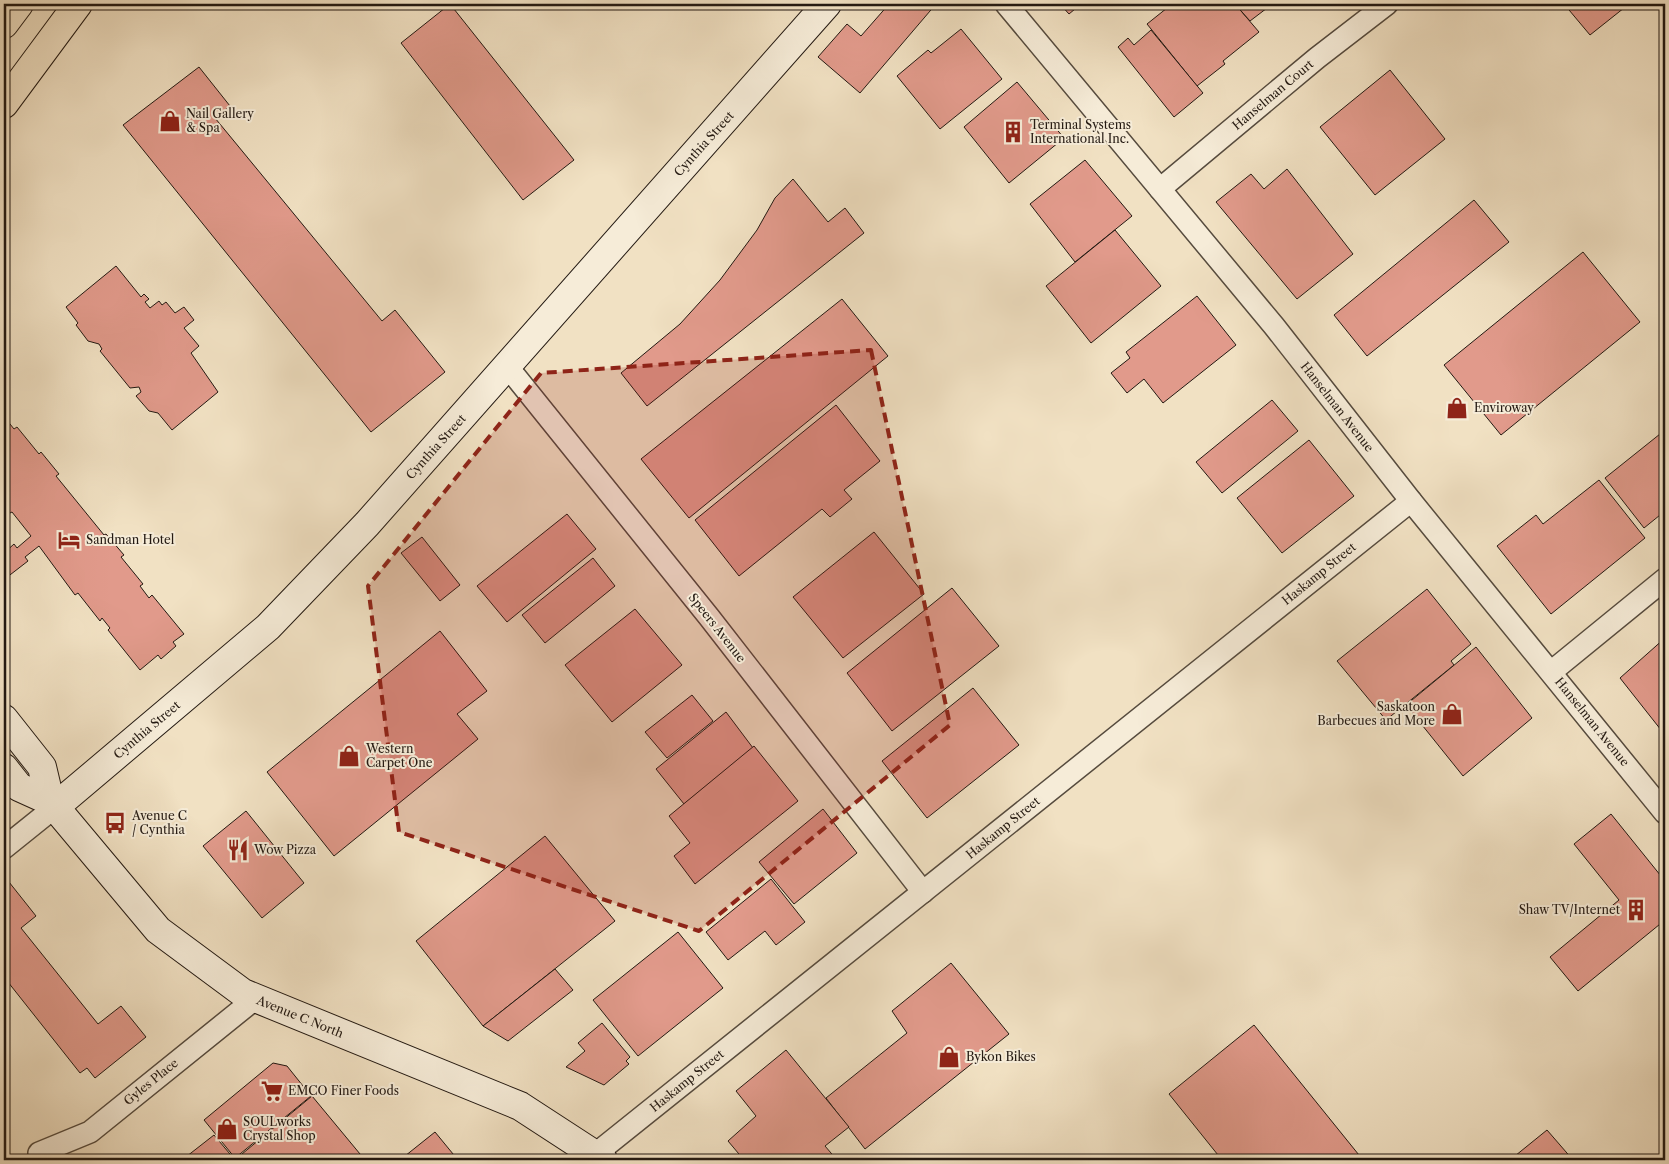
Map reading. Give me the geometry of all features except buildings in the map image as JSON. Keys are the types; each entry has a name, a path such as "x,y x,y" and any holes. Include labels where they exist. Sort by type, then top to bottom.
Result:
{"highway":[{"path":"4,24 19,4"},
{"path":"4,104 78,4"}],"street":[{"name":"Cynthia Street","path":"4,848 52,804 268,627 367,524 827,4"},
{"name":"Hanselman Avenue","path":"1006,4 1274,326 1411,501 1665,813"},
{"name":"Hanselman Court","path":"1160,189 1317,58 1387,4"},
{"name":"Speers Avenue","path":"507,366 709,617 923,892"},
{"name":"Haskamp Street","path":"595,1158 1411,501"},
{"path":"1551,672 1665,579"},
{"name":"Avenue C North","path":"4,719 42,767 52,804"},
{"name":"Avenue C North","path":"4,768 19,787 52,804 158,930 242,993 520,1106 595,1158"},
{"name":"Gyles Place","path":"39,1153 90,1132 256,998"}],"highlighted area":[{"path":"871,350 950,725 699,931 399,832 368,586 541,373"}],"place":[{"name":"Nail Gallery & Spa","path":"170,121"},
{"name":"Terminal Systems International Inc.","path":"1013,132"},
{"name":"Enviroway","path":"1457,408"},
{"name":"Sandman Hotel","path":"69,540"},
{"name":"Saskatoon Barbecues and More","path":"1452,714"},
{"name":"Western Carpet One","path":"349,756"},
{"name":"Avenue C / Cynthia","path":"115,823"},
{"name":"Wow Pizza","path":"238,850"},
{"name":"Shaw TV/Internet","path":"1636,910"},
{"name":"Bykon Bikes","path":"949,1057"},
{"name":"EMCO Finer Foods","path":"272,1091"},
{"name":"SOULworks Crystal Shop","path":"227,1129"}]}
